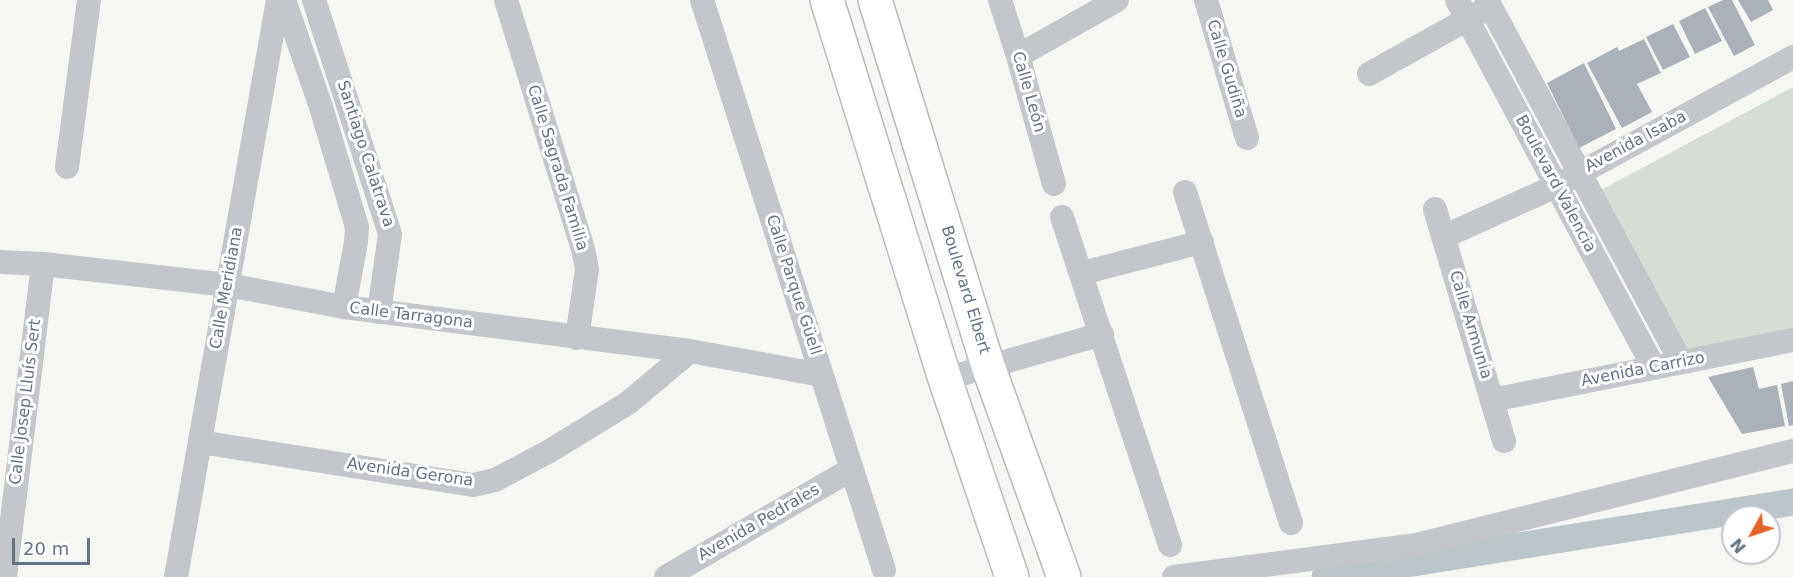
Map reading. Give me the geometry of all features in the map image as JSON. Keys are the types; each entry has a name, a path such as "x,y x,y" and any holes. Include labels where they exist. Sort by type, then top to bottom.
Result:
{"street":[{"path":"67,167 89,0"},
{"name":"Calle Meridiana","path":"176,577 278,0"},
{"path":"284,0 321,107 357,227 344,308"},
{"name":"Santiago Calatrava","path":"314,0 390,234 379,312"},
{"name":"Calle Sagrada Familia","path":"506,0 583,249 587,269 577,338"},
{"name":"Calle Parque Güell","path":"702,0 884,570"},
{"path":"827,0 945,379 1012,577"},
{"name":"Boulevard Elbert","path":"875,0 988,366 1064,577"},
{"name":"Calle León","path":"1000,0 1054,184"},
{"path":"1018,56 1117,0"},
{"name":"Calle Gudiña","path":"1206,0 1247,138"},
{"path":"1369,74 1462,10 1493,2"},
{"name":"Boulevard Valencia","path":"1493,2 1579,173 1681,362"},
{"name":"Boulevard Valencia","path":"1462,10 1654,368"},
{"name":"Avenida Isaba","path":"1443,237 1556,186 1793,57"},
{"path":"321,107 347,98"},
{"path":"1185,192 1291,523"},
{"name":"Calle Armunia","path":"1435,209 1504,441"},
{"path":"1062,217 1170,545"},
{"path":"1082,273 1202,242"},
{"name":"Calle Tarragona","path":"0,261 228,285 344,308 690,351 822,375"},
{"name":"Calle Josep Lluís Sert","path":"5,577 43,264"},
{"path":"945,379 1102,334"},
{"name":"Avenida Carrizo","path":"1492,400 1793,340"},
{"name":"Avenida Gerona","path":"200,442 473,485 495,480 548,452 628,403 690,351"},
{"path":"1174,577 1417,545 1793,451"},
{"name":"Avenida Pedrales","path":"666,577 852,469"}],"shaded area":[{"path":"1793,87 1793,331 1688,357 1601,190"}],"building":[{"path":"1723,0 1732,0 1755,45 1734,56 1708,7"},
{"path":"1738,0 1768,0 1773,10 1751,22"},
{"path":"1705,8 1722,41 1695,54 1679,21"},
{"path":"1673,24 1690,57 1663,70 1646,37"},
{"path":"1644,39 1661,73 1637,84 1652,112 1622,128 1587,63 1617,47 1619,51"},
{"path":"1584,63 1616,129 1579,148 1547,83"},
{"path":"1753,367 1759,389 1777,385 1785,426 1742,434 1708,377"},
{"path":"1793,381 1793,425 1789,426 1781,384"}],"waterway":[{"path":"1325,577 1793,502"}]}
